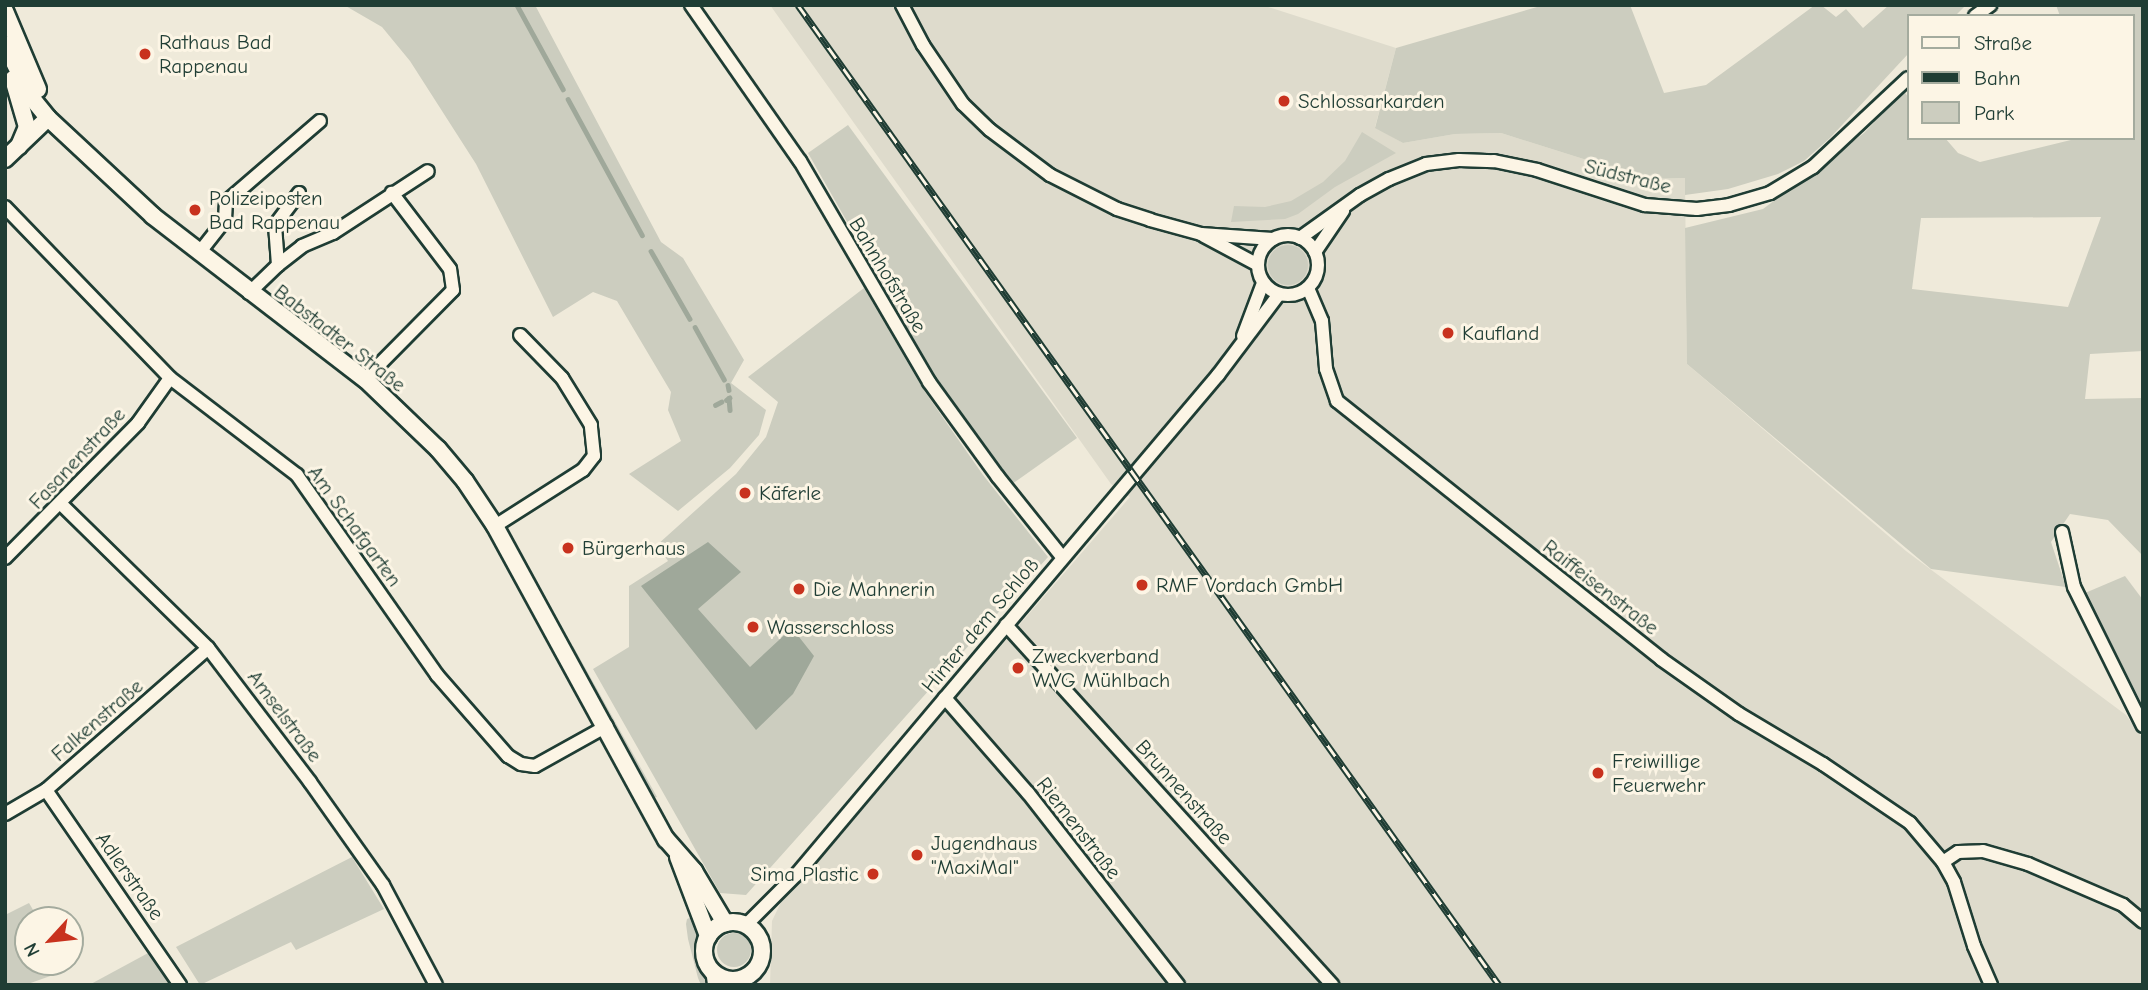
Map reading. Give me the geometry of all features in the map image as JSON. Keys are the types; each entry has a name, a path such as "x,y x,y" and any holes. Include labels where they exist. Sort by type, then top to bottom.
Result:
{"street":[{"name":"Bahnhofstraße","path":"691,5 800,160 929,382 998,477 1062,557"},
{"path":"902,5 923,45 963,104 1022,155 1050,175 1117,209 1200,234 1258,265"},
{"path":"5,11 48,118"},
{"path":"5,44 31,97 48,118"},
{"path":"5,56 26,127 19,146"},
{"name":"Südstraße","path":"1300,238 1349,202 1389,179 1426,164 1459,160 1494,160 1537,170 1645,205 1697,209 1729,205 1770,193 1813,167 1906,80"},
{"path":"5,159 48,118"},
{"name":"Babstadter Straße","path":"48,118 153,216 249,293 365,379 438,449 465,481 495,526 677,854 682,874 708,936 705,954 713,978 736,982 758,978 762,950 758,935 747,925"},
{"path":"199,253 225,220 226,202 320,121"},
{"path":"249,293 302,246 333,233 428,171"},
{"path":"278,265 275,225 299,193"},
{"path":"365,379 453,290 454,280 450,269 392,193"},
{"name":"Südstraße","path":"1315,253 1349,202"},
{"name":"Am Schafgarten","path":"5,207 170,378 297,475 437,675 508,756 521,764 536,766 607,726"},
{"path":"1200,234 1273,239 1291,235 1300,238 1315,253 1317,271 1308,288 1294,295 1279,294 1264,283 1258,265 1262,250 1273,239"},
{"name":"Hinter dem Schloß","path":"1240,346 1264,283"},
{"name":"Raiffeisenstraße","path":"1308,288 1322,321 1326,369 1337,401 1661,659 1740,714 1901,817 1943,862 1955,882 1974,946 1991,985"},
{"name":"Hinter dem Schloß","path":"747,925 796,875 1240,346 1279,294"},
{"path":"495,526 583,470 594,456 591,425 562,378 520,335"},
{"name":"Fasanenstraße","path":"5,558 138,423 170,378"},
{"name":"Amselstraße","path":"61,504 208,648 310,782 383,885 436,985"},
{"path":"2062,532 2074,587 2143,726"},
{"name":"Brunnenstraße","path":"1006,625 1333,985"},
{"name":"Falkenstraße","path":"5,814 46,790 208,648"},
{"name":"Riemenstraße","path":"945,698 1028,793 1178,985"},
{"name":"Adlerstraße","path":"46,790 180,985"},
{"path":"1943,862 1958,852 1983,851 2028,864 2123,905 2143,922"},
{"name":"Babstadter Straße","path":"677,854 694,871 725,923"},
{"path":"708,936 725,923 747,925"}],"shaded area":[{"path":"770,5 1262,5 1396,48 1375,127 1403,143 1455,134 1501,133 1647,179 1685,178 1687,364 1906,551 2126,715 2143,739 2143,985 770,985 772,921 783,898 1130,497 1111,484"},
{"path":"708,542 741,572 698,609 750,667 792,628 814,656 793,694 756,730 641,586"}],"green space":[{"path":"344,5 535,5 661,242 683,258 744,360 731,383 766,410 759,435 730,468 678,511 629,474 681,441 668,410 671,392 617,301 593,292 553,317 476,164 410,61 382,27"},
{"path":"1544,5 1630,5 1664,93 1706,85 1815,5 1821,5 1836,17 1846,9 1863,28 1889,5 1966,5 1957,14 1906,14 1906,56 1830,138 1804,161 1778,174 1728,189 1685,195 1685,178 1647,179 1501,133 1455,134 1403,143 1375,128 1396,48"},
{"path":"2056,5 2143,5 2143,351 2090,354 2085,399 2143,398 2143,556 2108,520 2070,514 2051,542 2066,587 1931,569 1687,364 1685,228 1763,209 1864,133 1904,91 1906,140 1947,140 1958,153 1980,162 2071,140 2134,140 2134,14 2059,14","holes":["2101,217 2068,307 1912,289 1921,218"]},
{"path":"848,125 1077,438 1012,484 937,380 808,153"},
{"path":"1362,132 1396,153 1335,187 1298,214 1285,219 1231,222 1234,206 1265,207 1291,201 1323,182 1345,161"},
{"path":"1288,245 1302,251 1308,265 1302,279 1288,285 1274,279 1268,265 1274,251"},
{"path":"864,288 923,389 983,475 1048,557 746,895 720,893 593,669 629,647 629,586 668,561 657,545 736,474 766,437 778,402 748,377"},
{"path":"2125,576 2143,600 2143,706 2085,593"},
{"path":"573,646 657,797 653,798 569,649"},
{"path":"352,857 384,909 296,950 291,942 200,985 176,947"},
{"path":"14,910 14,976 50,976 25,985 5,985 5,915"},
{"path":"694,916 699,926 699,959 708,985 701,985 688,939 687,919"},
{"path":"734,933 746,938 751,950 746,962 734,967 722,962 717,950 722,938"},
{"path":"150,952 171,985 89,985"}],"waterway":[{"path":"517,5 563,89"},
{"path":"568,99 642,235"},
{"path":"651,251 690,319"},
{"path":"695,327 724,379"},
{"path":"728,385 729,390"},
{"path":"726,400 729,398 730,410"},
{"path":"715,405 721,402"}],"railway":[{"path":"798,5 1499,985"}],"place":[{"name":"Rathaus Bad Rappenau","path":"145,54"},
{"name":"Schlossarkarden","path":"1284,101"},
{"name":"Polizeiposten Bad Rappenau","path":"195,210"},
{"name":"Kaufland","path":"1448,333"},
{"name":"Käferle","path":"745,493"},
{"name":"Bürgerhaus","path":"568,548"},
{"name":"RMF Vordach GmbH","path":"1142,585"},
{"name":"Die Mahnerin","path":"799,589"},
{"name":"Wasserschloss","path":"753,627"},
{"name":"Zweckverband WVG Mühlbach","path":"1018,668"},
{"name":"Freiwillige Feuerwehr","path":"1598,773"},
{"name":"Jugendhaus \"MaxiMal\"","path":"917,855"},
{"name":"Sima Plastic","path":"873,874"}]}
